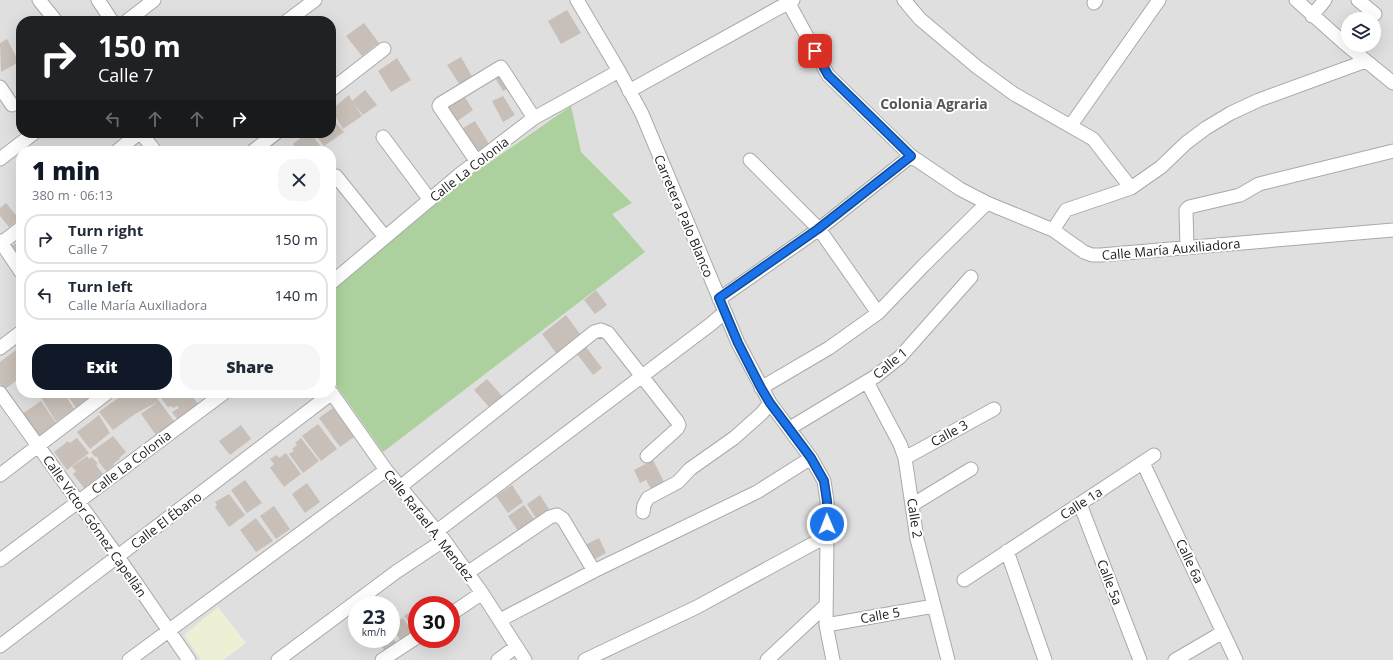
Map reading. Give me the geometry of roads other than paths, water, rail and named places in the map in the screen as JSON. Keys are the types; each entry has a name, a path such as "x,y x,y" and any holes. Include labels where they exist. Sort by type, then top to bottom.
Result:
{"street":[{"path":"39,0 52,16"},
{"path":"98,0 109,16"},
{"path":"133,16 154,0"},
{"path":"294,16 315,0"},
{"name":"Carretera Palo Blanco","path":"577,0 619,71 642,114 738,343 761,388 770,403 811,458 824,481 827,501 828,536 825,606 826,625 833,660"},
{"path":"904,0 920,19 977,67 1014,94 1071,125 1093,139 1131,188"},
{"path":"1071,125 1159,0"},
{"path":"1296,0 1312,16 1393,83"},
{"path":"1312,16 1325,0"},
{"path":"1358,0 1373,12"},
{"path":"630,91 790,1"},
{"name":"Calle María Auxiliadora","path":"790,1 828,75 911,156 960,189 987,203 1052,230 1084,252 1101,256 1393,230"},
{"path":"336,86 384,49"},
{"path":"1052,230 1066,210 1131,188 1161,167 1206,128 1231,113 1259,100 1366,61"},
{"path":"477,162 439,106 440,104 501,67 534,118"},
{"name":"Calle La Colonia","path":"336,274 534,118 619,71"},
{"path":"0,87 12,105"},
{"path":"383,137 430,200"},
{"path":"17,146 27,138"},
{"path":"123,146 134,138"},
{"path":"144,138 151,146"},
{"path":"259,146 270,138"},
{"path":"0,159 16,147"},
{"path":"1187,248 1186,210 1189,207 1240,195 1259,184 1393,151"},
{"path":"719,298 818,229 911,156"},
{"path":"750,160 818,229 878,313"},
{"path":"336,176 385,237"},
{"path":"761,388 830,348 878,313 987,203"},
{"path":"16,232 1,243 16,265"},
{"name":"Calle 1","path":"790,428 867,382 900,357 971,277"},
{"path":"278,660 390,577 440,535 725,312"},
{"path":"400,487 594,332 601,330 608,333 679,425 678,430 647,456"},
{"path":"0,348 16,336"},
{"name":"Calle 2","path":"867,382 900,444 905,458 918,539 948,660"},
{"name":"Calle Víctor Gómez Capellán","path":"0,393 118,557 189,660"},
{"path":"0,475 99,398"},
{"name":"Calle La Colonia","path":"0,560 217,398"},
{"name":"Calle El Ébano","path":"0,646 325,398"},
{"name":"Calle Rafael A. Mendez","path":"335,398 386,470 440,535 482,593 525,660"},
{"path":"643,512 644,505 648,498 678,482 690,469 751,424 770,403"},
{"name":"Calle 3","path":"905,458 994,409"},
{"name":"Calle 1a","path":"964,580 1154,455"},
{"path":"500,620 594,571 757,492 811,458"},
{"name":"Calle 6a","path":"1143,463 1236,660"},
{"path":"912,505 971,469"},
{"path":"128,660 386,470"},
{"name":"Calle 5a","path":"1080,504 1140,660"},
{"path":"467,573 550,517 556,515 564,519 594,571"},
{"path":"585,660 697,607 828,536"},
{"path":"1007,552 1045,660"},
{"path":"460,608 482,593"},
{"path":"767,660 825,606"},
{"name":"Calle 5","path":"826,625 934,606"},
{"path":"1175,660 1223,632"},
{"path":"382,660 408,643"},
{"path":"498,660 516,647"}],"district":[{"name":"Colonia Agraria","path":"934,104"}]}
